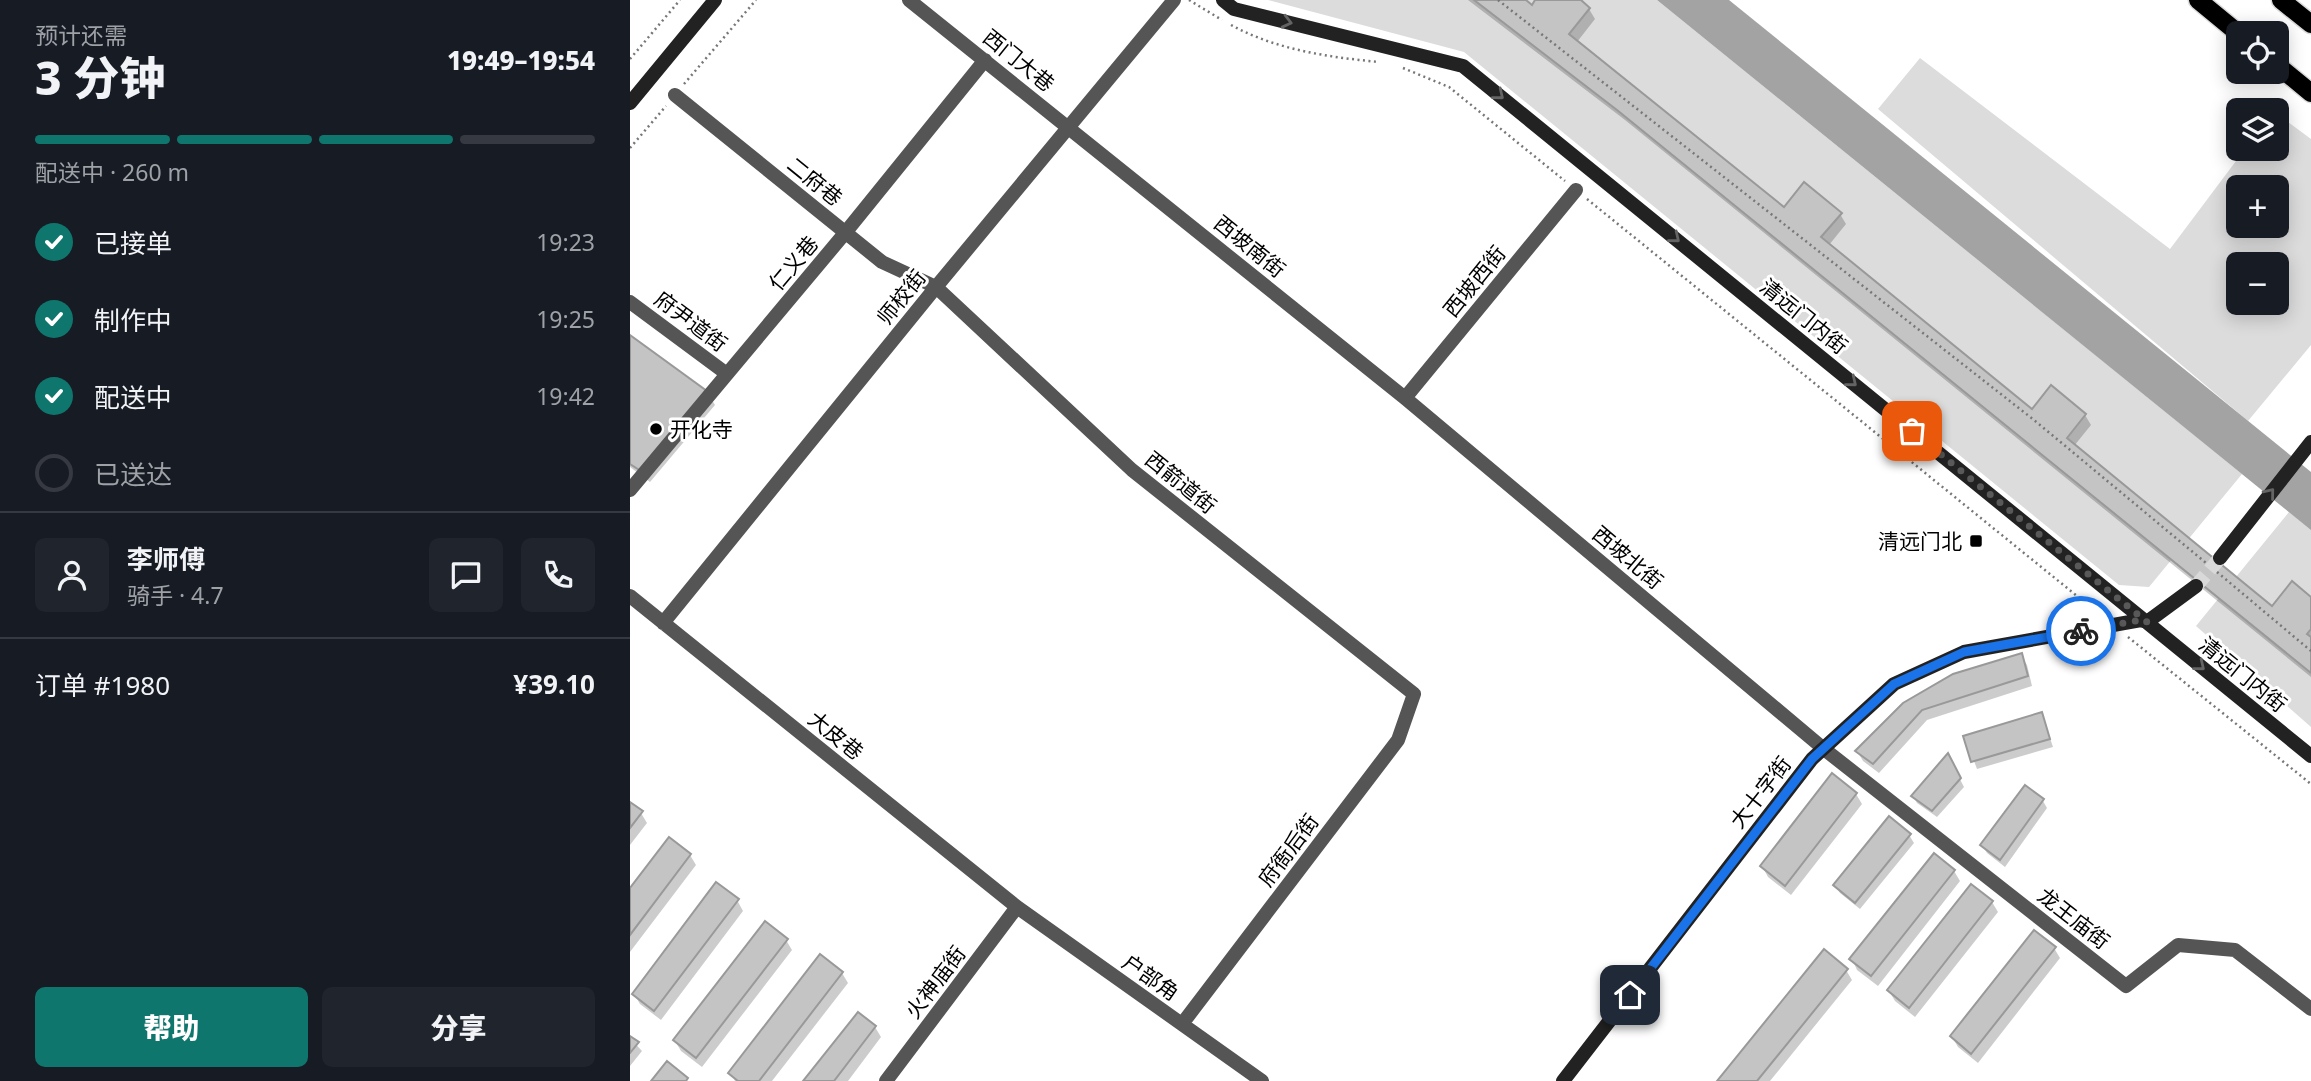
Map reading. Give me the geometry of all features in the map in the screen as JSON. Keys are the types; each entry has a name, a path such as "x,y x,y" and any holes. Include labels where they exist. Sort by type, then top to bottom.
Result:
{"main road":[{"path":"630,103 715,0"},
{"name":"清远门内街","path":"1223,0 1234,9 1464,66 2311,756"},
{"path":"2198,0 2226,23"},
{"path":"2281,0 2311,24"},
{"path":"2289,75 2311,93"},
{"path":"2220,558 2311,442"},
{"path":"2147,622 2196,586"},
{"name":"大十字街","path":"1563,1081 1812,759 1894,684 1964,652 2141,620 2147,622"}],"street":[{"name":"西门大巷","path":"909,0 1069,127"},
{"name":"师校街","path":"663,623 1174,0"},
{"name":"仁义巷","path":"630,490 845,233 985,60"},
{"name":"二府巷","path":"675,96 882,262 936,287"},
{"name":"西坡南街","path":"1069,127 1405,398"},
{"name":"西坡西街","path":"1405,398 1576,190"},
{"name":"西箭道街","path":"936,287 1132,470 1414,694"},
{"name":"府尹道街","path":"630,302 727,374"},
{"name":"西坡北街","path":"1405,398 1824,748"},
{"name":"大皮巷","path":"630,596 1017,907"},
{"name":"府衙后街","path":"1182,1024 1398,740 1414,694"},
{"name":"龙王庙街","path":"1824,748 2126,986 2178,945 2235,950 2311,1009"},
{"name":"户部角","path":"1017,907 1262,1081"},
{"name":"火神庙街","path":"887,1081 1017,907"}],"path":[{"path":"630,59 680,0"},
{"path":"630,148 756,0"},
{"path":"1189,0 1257,39 1330,57 1379,62"},
{"path":"1498,0 2034,419 2311,651"},
{"path":"1403,68 1449,87 2311,784"}],"shaded area":[{"path":"1268,0 1657,0 2242,474 2149,587 2119,585 1464,52"},
{"path":"1657,0 1729,0 2311,472 2311,530"},
{"path":"1920,58 2170,249 2236,161 2289,161 2289,123 2311,139 2311,345 2248,421 1878,109"},
{"path":"2289,512 2311,529 2311,727 2196,626"}],"building":[{"path":"1474,0 1526,0 1532,5 1535,0 1581,0 1590,8 1569,34 1784,207 1804,182 1842,213 1821,237 2032,409 2051,385 2086,414 2067,438 2272,606 2292,581 2311,597 2311,629 2307,634 2311,637 2311,673 1617,110"},
{"name":"开化寺","path":"630,335 711,394 644,473 630,464"},
{"path":"2022,653 2028,676 1922,710 1873,764 1855,751 1903,703 1953,674"},
{"path":"2042,712 2050,739 1971,762 1963,736"},
{"path":"1948,753 1961,778 1932,811 1911,796"},
{"path":"1832,773 1857,793 1785,886 1760,866"},
{"path":"2025,785 2044,799 2000,860 1980,845"},
{"path":"630,802 643,811 630,828"},
{"path":"1889,816 1911,834 1855,903 1833,885"},
{"path":"669,837 691,854 630,935 630,888"},
{"path":"1934,853 1955,870 1871,976 1849,959"},
{"path":"716,882 739,899 654,1011 632,994"},
{"path":"1971,884 1993,901 1909,1008 1887,990"},
{"path":"765,921 788,939 696,1058 673,1040"},
{"path":"2034,930 2056,947 1971,1054 1950,1036"},
{"path":"1824,949 1848,969 1757,1081 1717,1081"},
{"path":"820,954 843,972 759,1081 738,1081 728,1073"},
{"path":"858,1012 876,1026 834,1081 803,1081"},
{"path":"630,1036 639,1042 630,1053"},
{"path":"667,1061 688,1078 686,1081 651,1081"}],"tunnel":[{"path":"2196,586 2220,558"}],"way so far":[{"path":"1912,431 2147,622 2141,620 2081,631"}],"place":[{"name":"开化寺","path":"656,429"},
{"name":"清远门北","path":"1976,541"}],"route":[{"path":"1630,995 1812,759 1894,684 1964,652 2081,631"}]}
